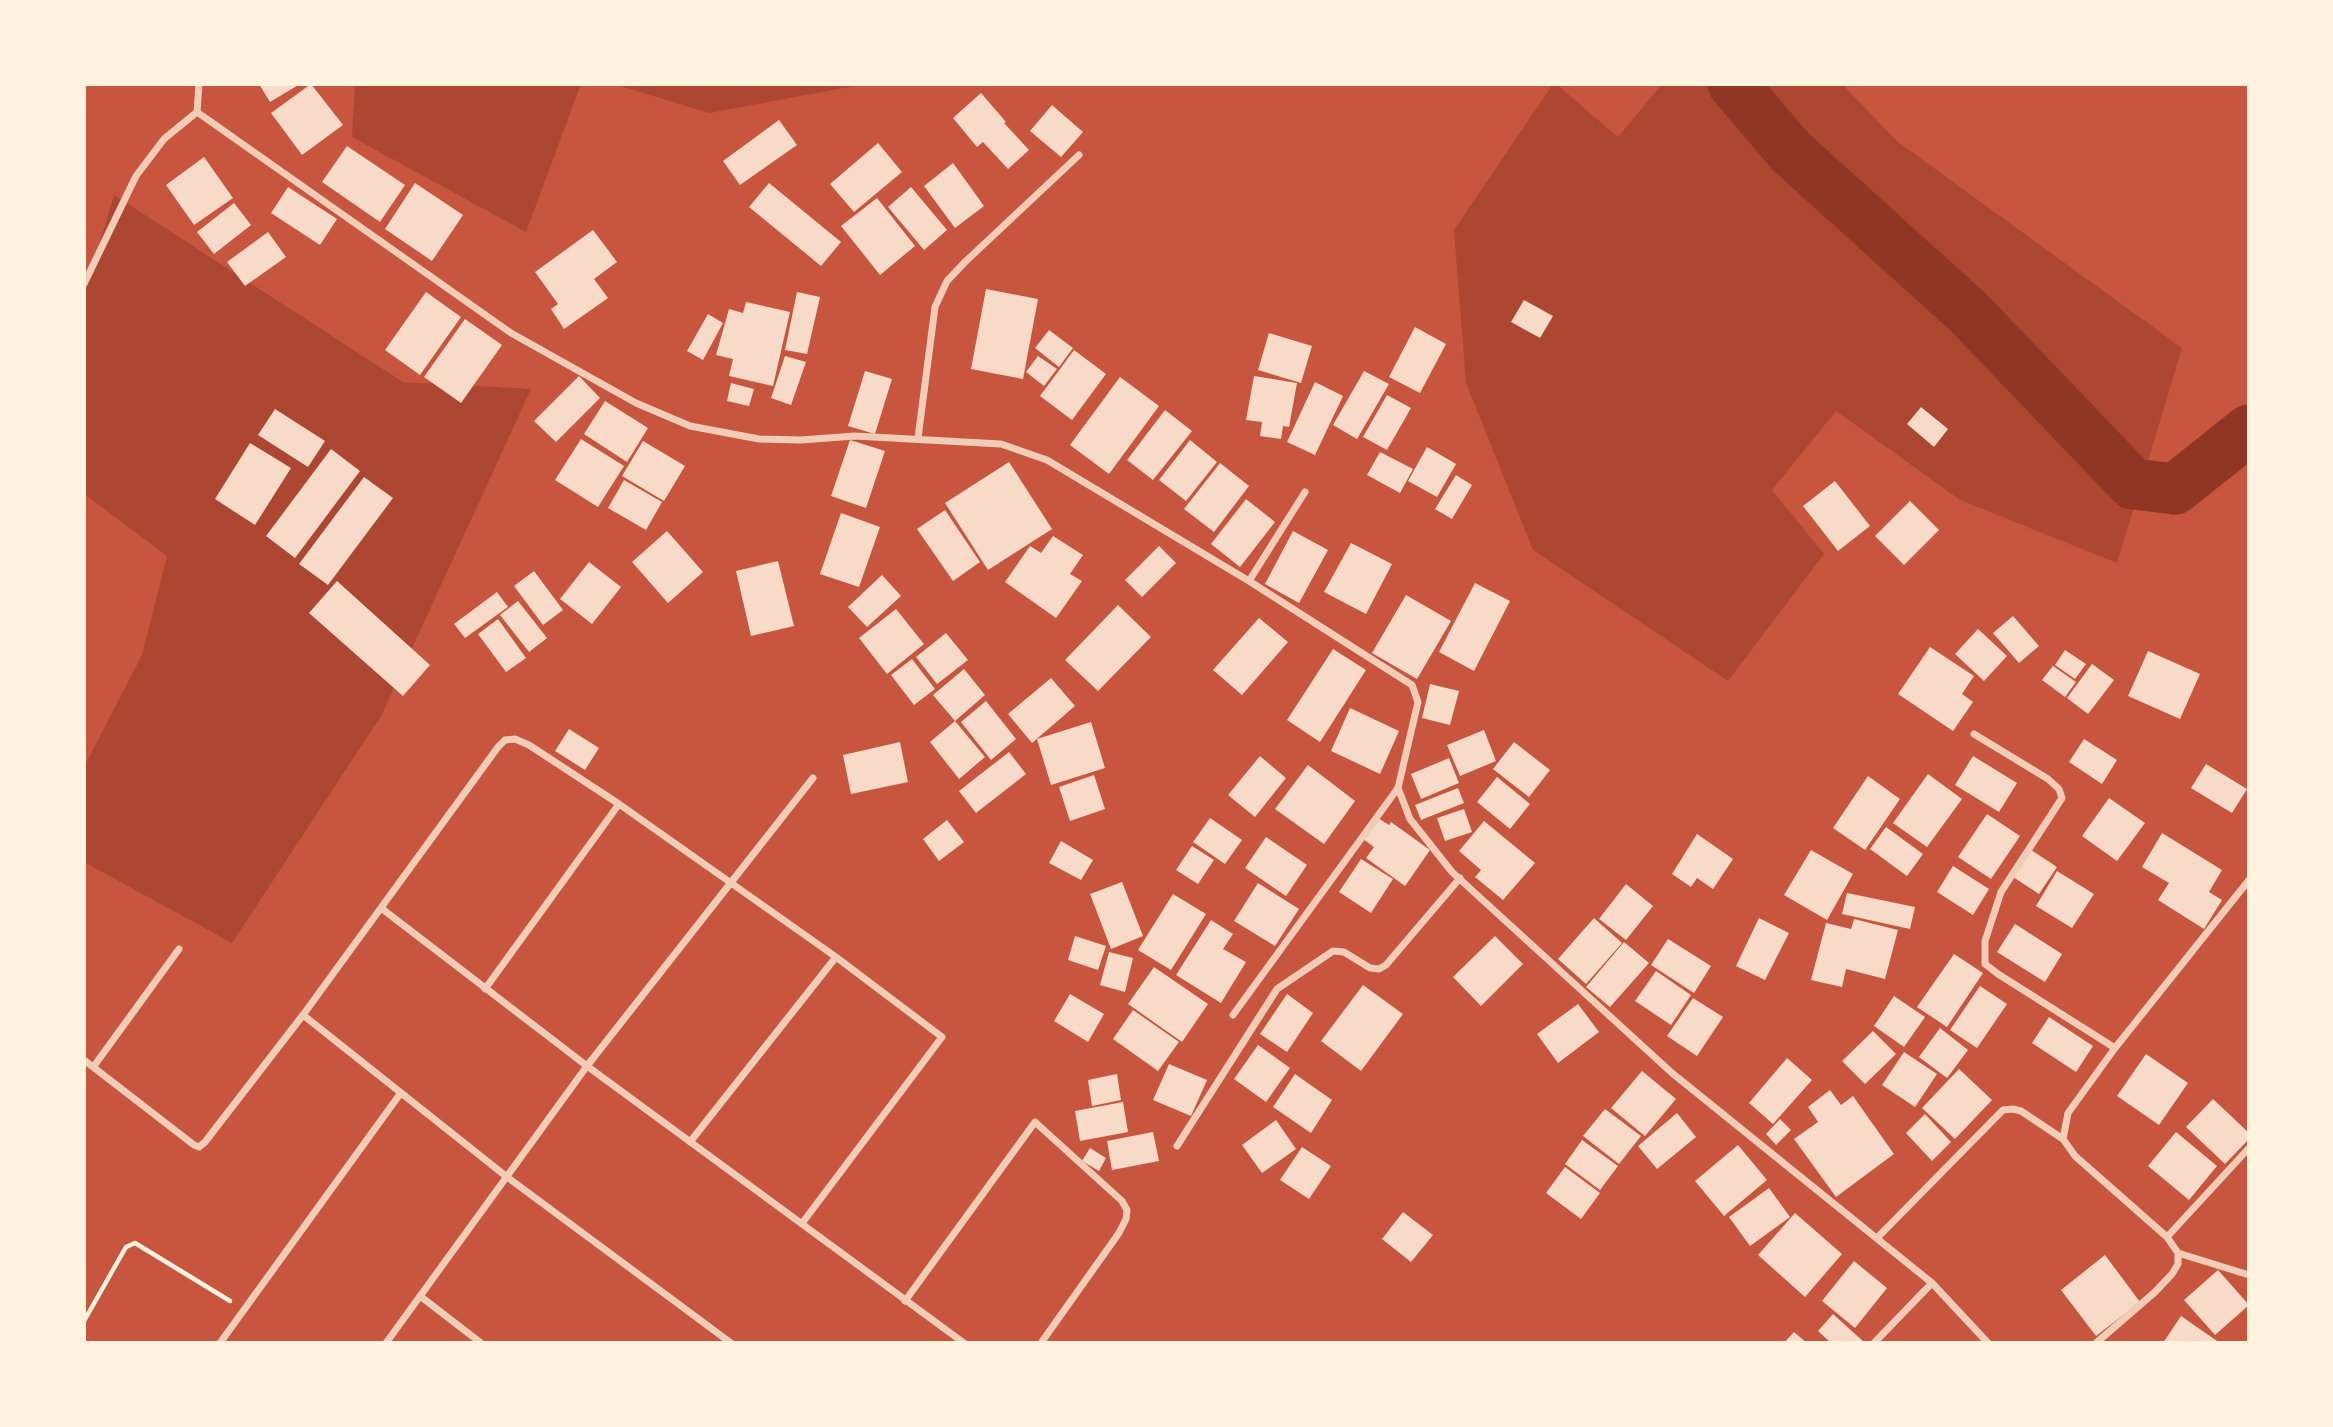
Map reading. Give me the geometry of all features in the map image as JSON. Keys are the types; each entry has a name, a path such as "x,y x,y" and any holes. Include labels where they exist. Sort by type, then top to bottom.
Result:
{"street":[{"path":"85,280 136,176 164,139 197,112 199,84"},
{"path":"197,112 511,333 636,403 690,426 759,439 801,440 855,436 1001,444 1047,460 1249,581 1412,685 1418,702 1398,788 1233,1015"},
{"path":"918,438 935,307 947,281 1079,155"},
{"path":"1249,581 1305,492"},
{"path":"1974,734 2048,779 2059,789 2062,798 2001,892 1985,941 1985,964 2115,1048"},
{"path":"84,1060 199,1147 303,1015 505,740 515,739 529,745 619,804 836,957 942,1037 803,1222"},
{"path":"386,1343 587,1066 813,778"},
{"path":"1398,788 1410,819 1460,878 1672,1073 1932,1283 1988,1343"},
{"path":"485,989 619,804"},
{"path":"1177,1146 1277,989 1333,951 1344,952 1370,968 1379,969 1386,965 1460,878"},
{"path":"2063,1139 2068,1113 2115,1048 2249,880"},
{"path":"381,908 587,1066 803,1222 964,1343"},
{"path":"94,1066 179,949"},
{"path":"690,1142 836,957"},
{"path":"303,1015 507,1177 731,1343"},
{"path":"220,1343 400,1094"},
{"path":"1877,1238 2003,1110 2021,1111 2063,1139 2075,1156 2167,1237 2178,1253 2178,1264 2172,1274 2096,1343"},
{"path":"905,1301 1035,1122 1122,1201 1127,1210 1119,1233 1041,1343"},
{"path":"2167,1237 2249,1148"},
{"path":"2178,1253 2249,1275"},
{"path":"1874,1343 1932,1283"},
{"path":"420,1296 481,1343"}],"path":[{"path":"84,1321 126,1247 135,1242 243,1309"}],"shaded area":[{"path":"355,84 581,84 526,232 352,137"},
{"path":"614,84 865,84 709,113"},
{"path":"1553,84 1618,137 1662,84 1842,84 1898,142 2182,348 2117,563 1960,500 1836,411 1772,490 1824,554 1728,681 1533,550 1466,383 1454,230"},
{"path":"114,195 403,382 531,389 381,716 232,943 84,862 84,767 142,655 167,556 84,494 84,295"}],"building":[{"path":"259,84 300,84 270,102"},
{"path":"311,84 343,125 302,155 271,113"},
{"path":"981,93 1029,150 1008,169 983,142 977,147 953,118"},
{"path":"1052,105 1083,132 1061,157 1030,131"},
{"path":"779,120 797,145 740,185 723,161"},
{"path":"878,143 902,172 854,212 830,184"},
{"path":"347,146 405,185 380,222 322,182"},
{"path":"204,157 233,198 194,225 166,185"},
{"path":"953,163 984,206 955,228 924,186"},
{"path":"415,183 463,215 432,261 385,229"},
{"path":"769,183 841,242 821,266 749,207"},
{"path":"288,187 337,219 320,245 271,213"},
{"path":"911,187 947,230 924,250 888,207"},
{"path":"877,198 915,246 880,275 841,226"},
{"path":"234,203 251,225 214,254 197,232"},
{"path":"593,230 617,262 594,279 608,298 564,329 551,309 558,304 535,272"},
{"path":"268,232 286,257 245,286 227,262"},
{"path":"986,289 1038,299 1023,379 971,369"},
{"path":"426,292 461,317 420,375 385,350"},
{"path":"797,292 820,297 807,354 785,350"},
{"path":"1524,300 1553,316 1540,338 1511,322"},
{"path":"746,302 790,312 773,386 729,376 733,359 716,355 729,309 743,313"},
{"path":"708,314 723,323 703,360 687,351"},
{"path":"465,319 502,345 461,403 424,377"},
{"path":"1415,327 1446,344 1420,393 1389,377"},
{"path":"1049,330 1073,348 1059,367 1035,348"},
{"path":"1269,333 1312,346 1301,383 1258,370"},
{"path":"1074,350 1106,374 1072,420 1040,396"},
{"path":"785,356 806,362 791,405 771,398"},
{"path":"1038,356 1057,369 1044,386 1026,372"},
{"path":"865,371 892,379 875,434 848,426"},
{"path":"1364,371 1389,384 1357,439 1333,425"},
{"path":"579,376 600,398 556,442 534,421"},
{"path":"1254,376 1297,383 1289,427 1283,426 1281,439 1260,436 1262,422 1246,420"},
{"path":"1120,377 1159,406 1109,474 1070,445"},
{"path":"1315,382 1343,396 1315,455 1287,442"},
{"path":"731,383 754,389 749,406 727,401"},
{"path":"1387,395 1411,408 1387,450 1363,437"},
{"path":"605,401 648,428 627,462 584,434"},
{"path":"1921,407 1948,429 1934,447 1907,424"},
{"path":"275,409 325,441 308,467 258,435"},
{"path":"1165,410 1192,431 1153,480 1127,460"},
{"path":"581,439 624,466 598,507 555,480"},
{"path":"850,440 885,451 866,508 831,496"},
{"path":"1190,440 1217,462 1186,501 1159,480"},
{"path":"643,441 685,466 664,501 622,476"},
{"path":"250,443 291,468 255,525 215,499"},
{"path":"1427,447 1456,464 1437,497 1408,481"},
{"path":"331,449 360,471 295,558 266,536"},
{"path":"1380,452 1413,469 1400,493 1367,475"},
{"path":"1009,462 1052,529 988,570 945,503"},
{"path":"1220,463 1249,486 1214,532 1184,509"},
{"path":"1456,475 1472,485 1452,519 1435,509"},
{"path":"364,477 393,498 328,585 299,564"},
{"path":"624,480 662,502 646,530 608,508"},
{"path":"1835,481 1870,526 1838,551 1803,506"},
{"path":"1246,499 1275,522 1240,567 1211,544"},
{"path":"1910,501 1939,530 1904,565 1875,536"},
{"path":"945,510 980,562 953,581 917,529"},
{"path":"841,513 880,527 859,587 820,574"},
{"path":"667,531 703,572 668,603 632,562"},
{"path":"1293,531 1328,550 1299,603 1265,584"},
{"path":"1053,536 1083,555 1070,574 1082,581 1056,618 1005,582 1030,546 1041,553"},
{"path":"1351,543 1392,564 1366,614 1324,592"},
{"path":"1159,546 1176,563 1142,597 1125,580"},
{"path":"778,561 794,626 751,636 736,571"},
{"path":"589,562 621,587 592,624 560,599"},
{"path":"534,571 563,610 543,625 514,586"},
{"path":"882,575 901,596 867,627 848,607"},
{"path":"337,581 430,665 403,696 309,613"},
{"path":"1475,583 1510,601 1474,671 1439,652"},
{"path":"497,592 508,607 465,638 454,624"},
{"path":"1406,595 1451,621 1417,679 1372,653"},
{"path":"518,601 547,638 529,652 500,615"},
{"path":"1118,605 1151,637 1098,691 1065,660"},
{"path":"896,609 924,644 887,674 859,638"},
{"path":"2013,616 2039,646 2019,663 1993,633"},
{"path":"1259,618 1288,642 1242,695 1213,670"},
{"path":"498,619 526,658 506,672 478,634"},
{"path":"1978,629 2007,656 1984,681 1955,654"},
{"path":"946,633 968,660 937,684 916,657"},
{"path":"1930,647 1974,676 1962,694 1973,702 1953,731 1898,694"},
{"path":"1333,649 1366,670 1320,742 1287,720"},
{"path":"2065,650 2086,664 2075,679 2055,665"},
{"path":"2148,651 2200,674 2180,719 2128,696"},
{"path":"912,659 935,689 914,705 891,675"},
{"path":"2092,664 2114,680 2088,714 2067,698"},
{"path":"2053,666 2076,682 2065,697 2042,680"},
{"path":"964,669 985,695 955,721 933,695"},
{"path":"1051,678 1075,706 1032,743 1008,714"},
{"path":"1430,684 1459,691 1450,725 1422,718"},
{"path":"986,701 1016,739 991,760 961,722"},
{"path":"1350,708 1399,731 1380,774 1331,751"},
{"path":"955,721 985,757 959,779 930,742"},
{"path":"1091,722 1105,768 1051,785 1037,739"},
{"path":"569,729 599,748 585,770 555,751"},
{"path":"1484,730 1496,761 1460,776 1447,745"},
{"path":"2084,739 2117,760 2102,784 2069,762"},
{"path":"900,742 908,782 851,794 843,755"},
{"path":"1514,742 1550,770 1529,797 1493,769"},
{"path":"1009,752 1026,774 976,813 959,791"},
{"path":"1260,756 1286,778 1255,817 1228,795"},
{"path":"1973,756 2017,783 1999,812 1955,785"},
{"path":"1449,758 1459,783 1421,799 1411,774"},
{"path":"2206,764 2247,789 2232,813 2191,788"},
{"path":"1308,765 1355,801 1324,844 1275,809"},
{"path":"1928,774 1962,799 1927,847 1893,823"},
{"path":"1094,775 1105,809 1070,821 1059,787"},
{"path":"1868,776 1900,799 1865,850 1833,828"},
{"path":"1497,777 1530,804 1510,829 1477,802"},
{"path":"1458,788 1464,803 1421,820 1415,805"},
{"path":"2109,798 2145,823 2117,861 2082,836"},
{"path":"1464,809 1472,832 1445,841 1437,818"},
{"path":"1987,814 2020,836 1991,879 1958,857"},
{"path":"1210,818 1242,840 1225,864 1193,842"},
{"path":"1378,818 1389,825 1391,822 1430,850 1405,886 1366,858 1374,847 1363,839"},
{"path":"947,820 964,842 939,861 923,839"},
{"path":"1484,821 1535,863 1503,900 1475,877 1481,870 1459,851"},
{"path":"1886,827 1923,854 1907,876 1870,849"},
{"path":"2162,833 2222,870 2209,892 2222,900 2204,929 2158,900 2169,883 2142,867"},
{"path":"1697,834 1733,859 1713,889 1697,878 1691,887 1672,874"},
{"path":"1266,837 1307,865 1286,896 1245,868"},
{"path":"1061,841 1093,860 1081,880 1049,863"},
{"path":"1192,846 1214,860 1198,884 1176,870"},
{"path":"1811,850 1853,874 1827,920 1784,895"},
{"path":"2031,850 2057,867 2039,894 2013,877"},
{"path":"1361,859 1393,879 1371,913 1339,892"},
{"path":"1953,866 1989,889 1973,915 1937,892"},
{"path":"2057,871 2094,894 2072,928 2036,906"},
{"path":"1122,882 1143,936 1111,949 1090,894"},
{"path":"1258,883 1299,909 1275,946 1234,921"},
{"path":"1626,884 1653,906 1626,940 1599,919"},
{"path":"1847,893 1915,907 1910,929 1842,914"},
{"path":"1173,894 1206,914 1171,970 1138,950"},
{"path":"1594,918 1622,943 1586,984 1558,959"},
{"path":"1759,918 1789,933 1765,980 1736,966"},
{"path":"1854,919 1898,930 1885,979 1846,969 1842,987 1811,980 1826,923 1851,929"},
{"path":"1211,920 1233,934 1223,949 1246,962 1221,1003 1176,975"},
{"path":"2015,924 2062,954 2045,982 1997,952"},
{"path":"1075,936 1106,946 1098,970 1068,960"},
{"path":"1495,936 1523,964 1481,1006 1453,977"},
{"path":"1668,939 1711,966 1694,993 1651,965"},
{"path":"1624,942 1649,963 1610,1007 1586,987"},
{"path":"1109,952 1133,958 1125,992 1100,985"},
{"path":"1954,954 1983,973 1947,1027 1917,1007"},
{"path":"1154,967 1208,1004 1182,1042 1128,1004"},
{"path":"1656,971 1691,995 1671,1025 1635,1001"},
{"path":"1363,985 1403,1014 1361,1071 1321,1041"},
{"path":"1980,986 2007,1004 1977,1048 1950,1030"},
{"path":"1070,994 1104,1014 1088,1042 1054,1021"},
{"path":"1287,994 1313,1013 1287,1052 1260,1034"},
{"path":"1894,996 1925,1017 1904,1047 1874,1026"},
{"path":"1693,998 1723,1017 1697,1056 1667,1036"},
{"path":"1578,1004 1599,1032 1558,1063 1537,1034"},
{"path":"1133,1010 1179,1042 1158,1071 1113,1039"},
{"path":"2049,1017 2093,1046 2076,1072 2032,1043"},
{"path":"1940,1028 1968,1050 1947,1078 1919,1057"},
{"path":"1873,1031 1896,1054 1865,1084 1842,1061"},
{"path":"1258,1045 1290,1068 1266,1102 1234,1079"},
{"path":"1904,1052 1937,1074 1915,1107 1882,1085"},
{"path":"2146,1054 2188,1083 2159,1125 2117,1096"},
{"path":"1787,1058 1812,1080 1773,1124 1749,1103"},
{"path":"1169,1064 1207,1080 1191,1116 1153,1100"},
{"path":"1959,1069 1992,1100 1955,1139 1922,1108"},
{"path":"1642,1071 1676,1099 1645,1136 1611,1108"},
{"path":"1117,1074 1121,1100 1092,1106 1088,1080"},
{"path":"1295,1074 1332,1100 1311,1133 1273,1107"},
{"path":"1830,1090 1841,1105 1853,1096 1894,1154 1836,1197 1794,1139 1818,1122 1808,1107"},
{"path":"2213,1099 2249,1133 2249,1139 2225,1164 2186,1127"},
{"path":"1123,1102 1128,1132 1080,1141 1075,1111"},
{"path":"1605,1109 1641,1136 1619,1164 1583,1136"},
{"path":"1677,1113 1696,1137 1657,1169 1638,1146"},
{"path":"1925,1114 1951,1142 1932,1161 1906,1133"},
{"path":"1780,1119 1791,1130 1776,1145 1766,1134"},
{"path":"1276,1120 1296,1149 1262,1173 1242,1145"},
{"path":"1153,1132 1159,1161 1112,1170 1107,1141"},
{"path":"2176,1132 2217,1166 2189,1200 2148,1166"},
{"path":"1582,1140 1618,1166 1600,1190 1565,1164"},
{"path":"1738,1145 1767,1180 1724,1216 1695,1181"},
{"path":"1302,1147 1331,1166 1309,1199 1280,1180"},
{"path":"1090,1148 1106,1158 1099,1171 1082,1161"},
{"path":"1565,1167 1600,1193 1581,1219 1546,1193"},
{"path":"1769,1188 1790,1217 1750,1246 1729,1217"},
{"path":"1403,1212 1433,1235 1411,1262 1382,1239"},
{"path":"1795,1213 1842,1254 1805,1297 1758,1255"},
{"path":"2105,1255 2140,1302 2096,1336 2061,1290"},
{"path":"1854,1261 1887,1288 1855,1328 1822,1301"},
{"path":"2218,1270 2249,1305 2215,1335 2184,1300"},
{"path":"1833,1314 1865,1343 1831,1343 1818,1331"},
{"path":"2181,1316 2220,1343 2163,1343"},
{"path":"1794,1332 1807,1343 1784,1343"}],"waterway":[{"path":"1733,84 1791,152 1968,312 2133,484 2175,489 2249,430"}]}
